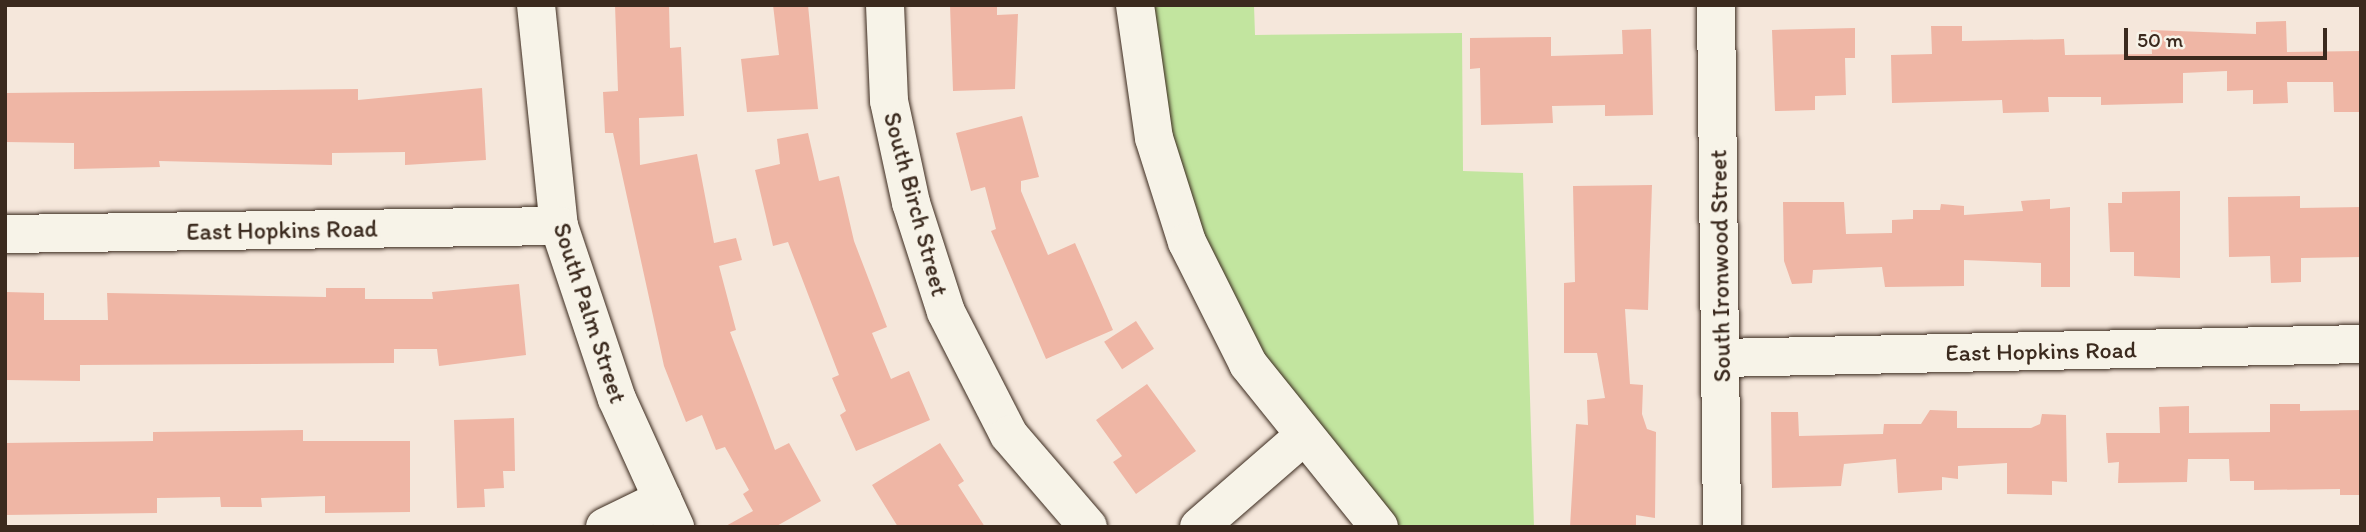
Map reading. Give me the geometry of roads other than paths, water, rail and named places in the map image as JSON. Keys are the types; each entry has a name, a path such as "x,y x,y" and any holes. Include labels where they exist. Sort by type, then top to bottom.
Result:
{"street":[{"name":"South Palm Street","path":"536,5 559,226 617,399 669,513"},
{"name":"South Birch Street","path":"885,5 889,101 911,203 946,312 1009,435 1088,527"},
{"path":"1135,5 1154,138 1187,242 1248,364 1379,527"},
{"name":"South Ironwood Street","path":"1716,5 1722,527"},
{"name":"East Hopkins Road","path":"5,234 559,226"},
{"name":"East Hopkins Road","path":"1721,358 2361,345"},
{"path":"1199,527 1305,435"},
{"path":"606,527 669,513"}]}
